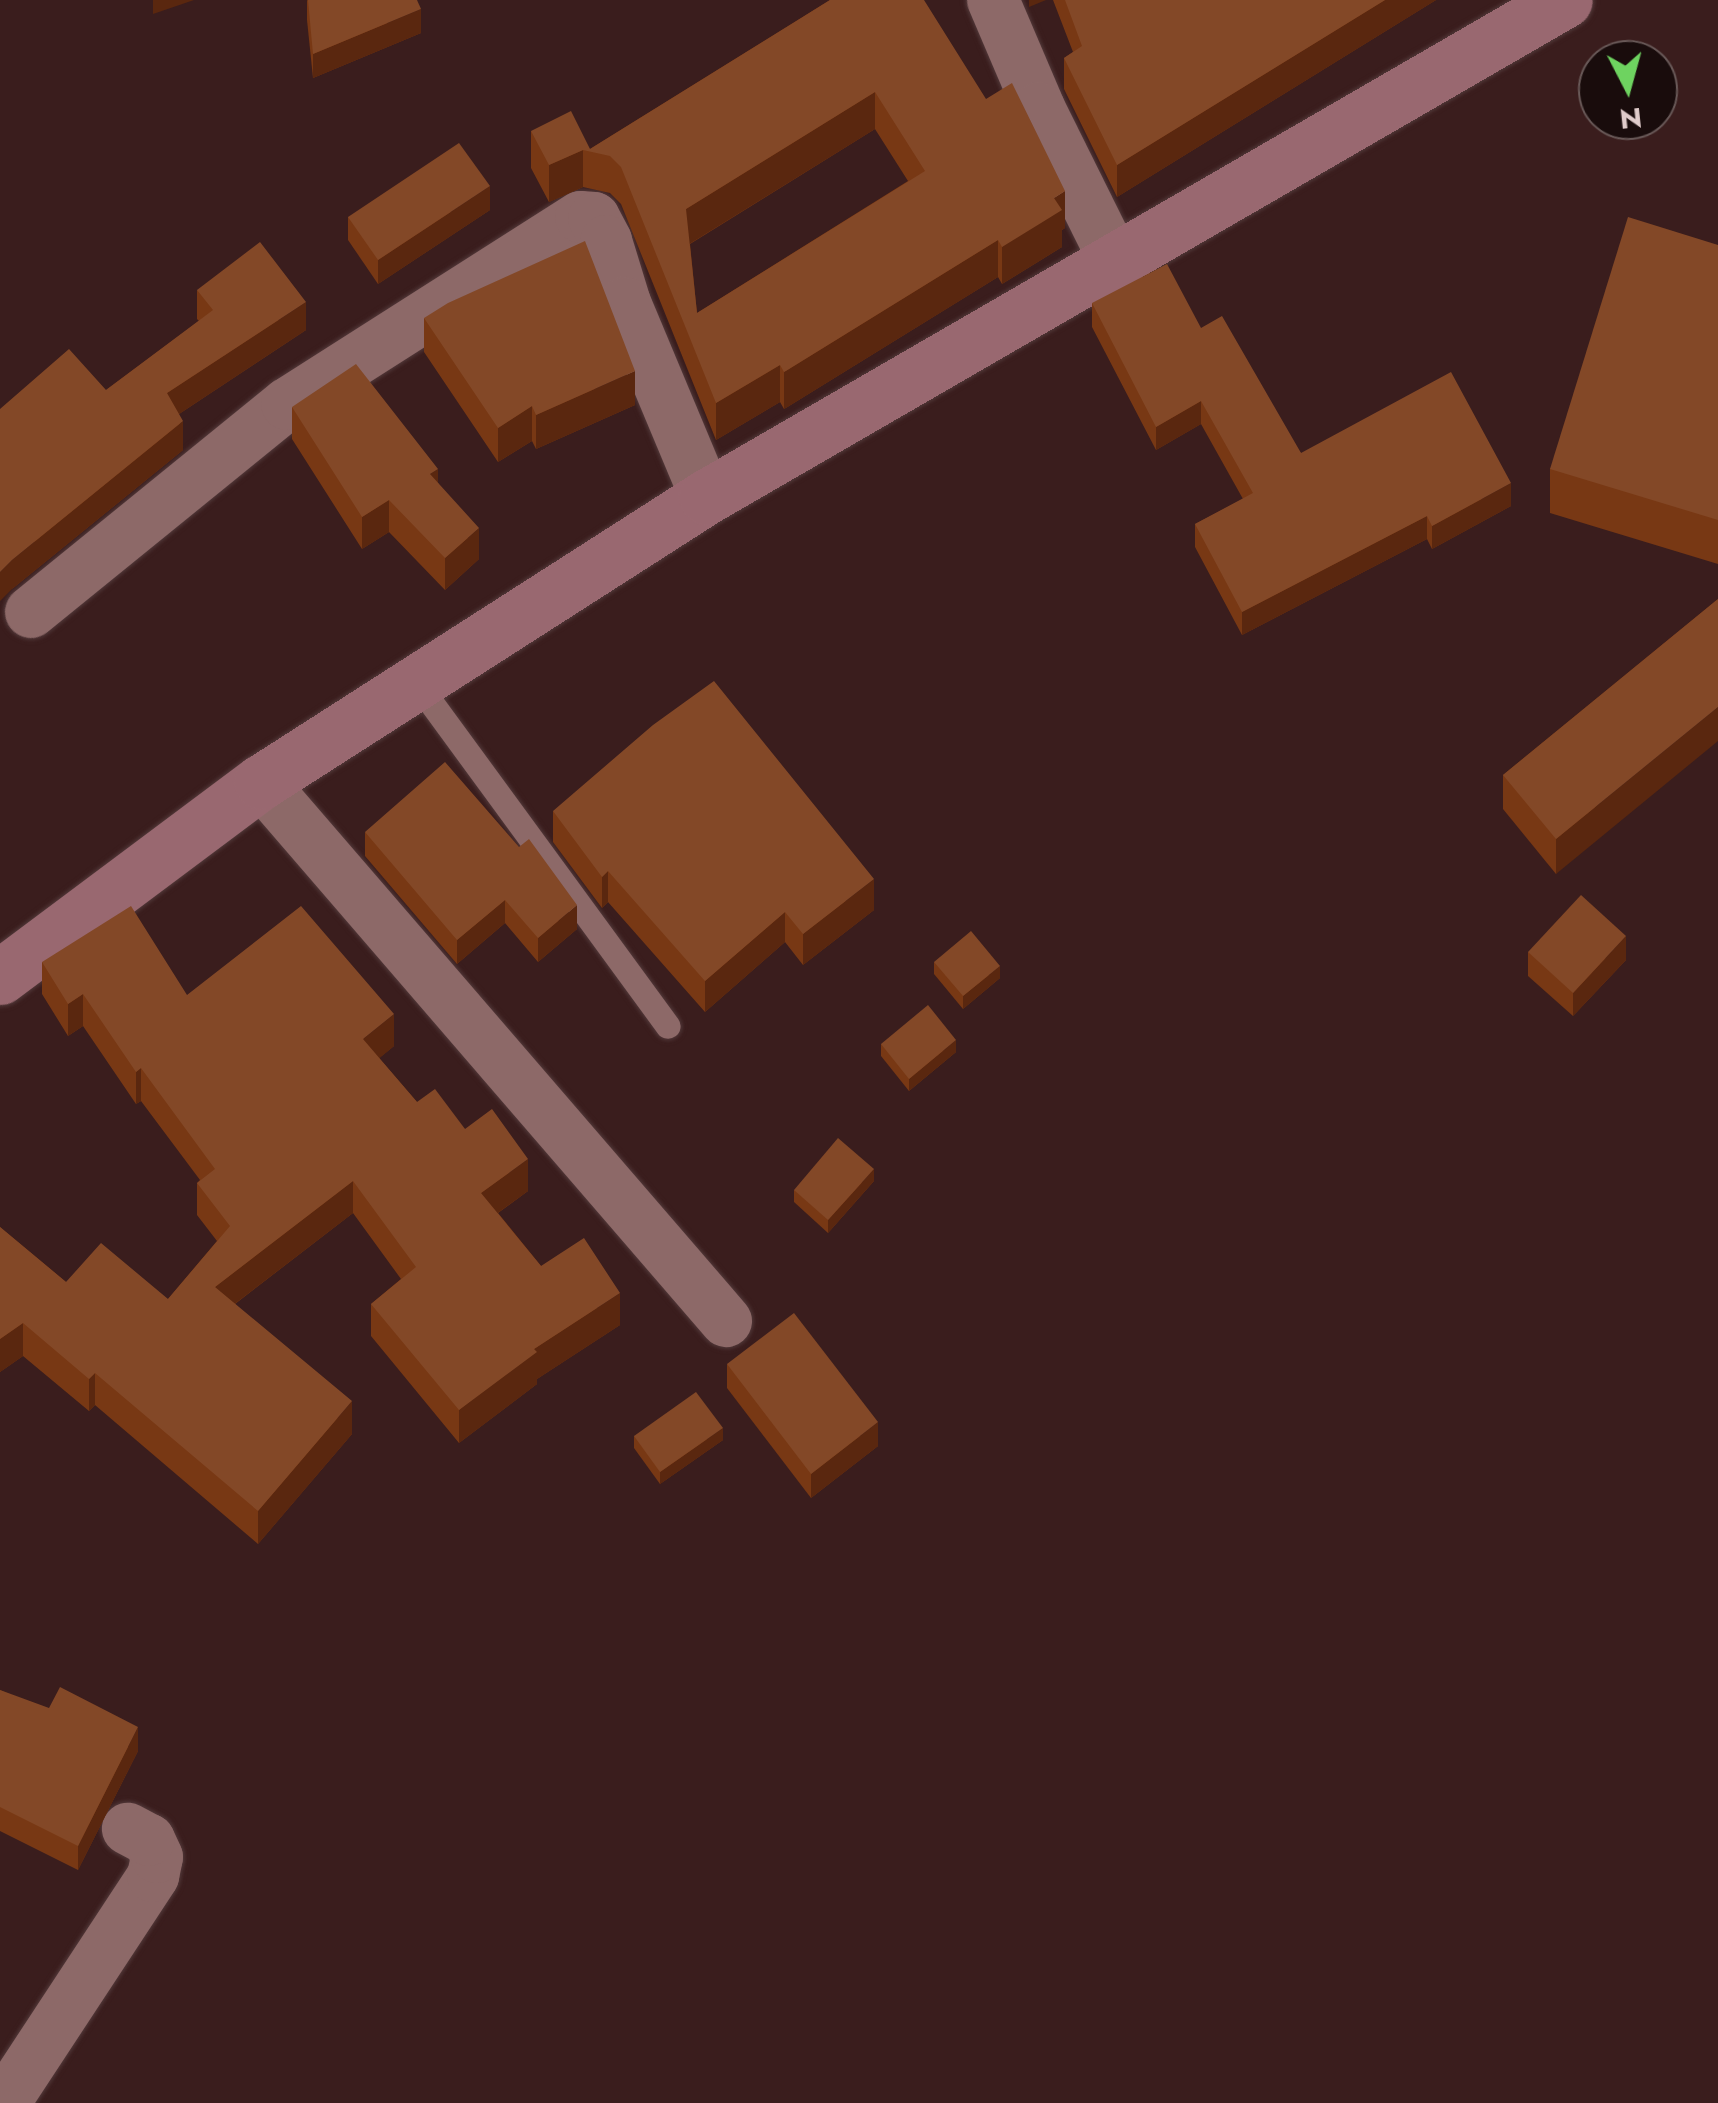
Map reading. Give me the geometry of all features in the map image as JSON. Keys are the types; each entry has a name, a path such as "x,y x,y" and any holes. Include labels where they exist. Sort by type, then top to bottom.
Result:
{"main road":[{"path":"0,976 261,782 706,496 1565,0"}],"street":[{"path":"993,0 1039,108 1114,257"},
{"path":"31,612 287,404 581,217 594,218 606,241 625,303 706,496"},
{"path":"261,782 726,1321"},
{"path":"4,2103 153,1876 157,1857 149,1840 128,1829"}],"lane":[{"path":"416,682 668,1026"}],"building":[{"path":"308,0 417,0 421,9 313,54"},
{"path":"830,0 924,0 986,99 1012,83 1065,191 1054,198 1062,210 1002,247 998,240 784,372 780,365 716,403 621,167 610,156 583,150 549,165 531,131 571,111 590,149","holes":["875,92 925,171 697,313 686,209"]},
{"path":"1065,0 1385,0 1117,165 1064,58 1082,46"},
{"path":"459,143 490,186 378,260 348,217"},
{"path":"1628,217 1718,245 1718,520 1550,469"},
{"path":"585,241 635,371 536,415 532,406 498,428 424,318 448,303"},
{"path":"260,242 306,302 167,393 183,421 0,572 0,409 69,349 106,390 213,310 197,290"},
{"path":"1167,264 1201,328 1222,316 1301,453 1451,372 1511,483 1432,526 1427,516 1242,612 1195,524 1253,493 1201,401 1156,427 1092,303"},
{"path":"356,364 438,469 430,474 479,528 445,558 389,500 362,517 292,407"},
{"path":"1718,599 1718,707 1556,839 1503,775"},
{"path":"714,681 874,879 803,934 785,912 705,981 608,871 602,877 553,811 653,725"},
{"path":"445,762 519,847 529,839 577,905 538,938 505,900 457,940 365,832"},
{"path":"1581,895 1626,936 1573,993 1528,952"},
{"path":"131,906 187,995 301,906 394,1014 363,1039 417,1102 435,1089 465,1129 492,1109 528,1159 481,1193 541,1266 584,1238 620,1293 534,1349 537,1352 459,1410 371,1304 416,1267 353,1181 215,1287 352,1401 258,1511 95,1373 89,1379 23,1323 0,1339 0,1227 66,1282 101,1243 168,1299 230,1226 197,1183 215,1169 141,1068 136,1072 83,994 68,1004 42,962"},
{"path":"971,931 1000,966 963,996 934,962"},
{"path":"928,1005 956,1040 909,1079 881,1044"},
{"path":"838,1138 874,1169 828,1220 794,1190"},
{"path":"794,1313 878,1422 811,1474 727,1364"},
{"path":"696,1392 723,1428 660,1472 634,1436"},
{"path":"60,1687 138,1727 78,1846 0,1807 0,1690 49,1708"}]}
